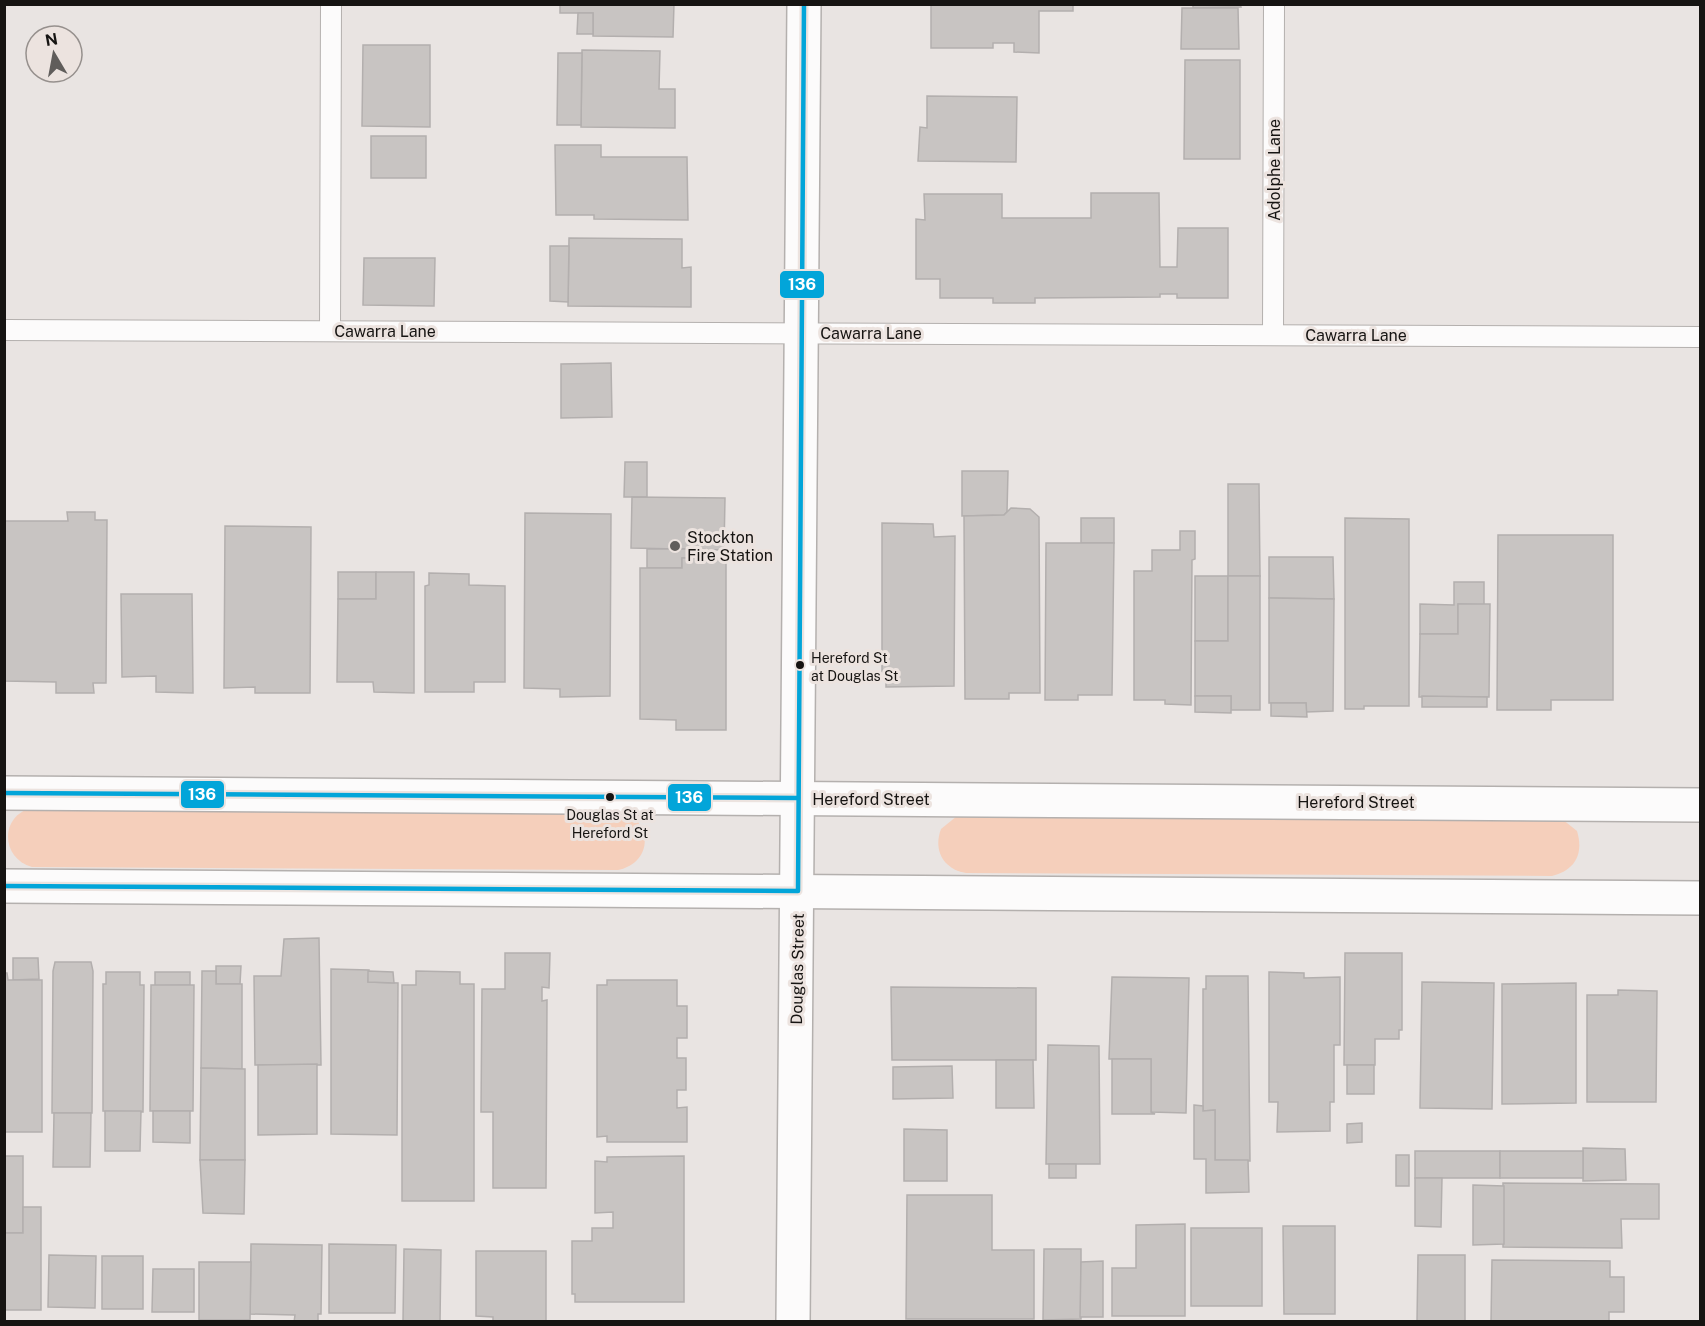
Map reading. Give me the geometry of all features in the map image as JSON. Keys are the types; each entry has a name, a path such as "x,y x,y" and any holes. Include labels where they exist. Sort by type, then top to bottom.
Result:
{"street":[{"name":"Douglas Street","path":"793,1322 804,4"},
{"name":"Hereford Street","path":"4,793 1701,805"},
{"path":"4,886 1701,898"}],"lane":[{"path":"330,331 331,4"},
{"name":"Adolphe Lane","path":"1273,335 1274,4"},
{"name":"Cawarra Lane","path":"4,330 1701,337"}],"shaded area":[{"path":"32,808 628,813 642,828 644,846 642,854 636,861 618,870 32,867 14,855 8,837 14,819 22,812"},
{"path":"957,816 1562,819 1577,831 1579,847 1576,860 1572,865 1567,870 1552,876 966,873 946,863 939,851 941,829"}],"building":[{"path":"560,4 674,4 673,37 593,36 593,13 560,13"},
{"path":"931,4 1073,4 1073,11 1039,11 1039,53 1014,52 1014,43 993,43 993,48 931,48"},
{"path":"1193,4 1240,4 1241,7 1193,8"},
{"path":"1182,8 1238,8 1239,49 1181,49"},
{"path":"578,13 593,13 593,34 577,34"},
{"path":"363,45 430,45 430,127 362,126"},
{"path":"582,50 660,51 659,89 675,89 675,128 581,127"},
{"path":"558,53 582,53 581,125 557,125"},
{"path":"1185,60 1240,60 1240,159 1184,159"},
{"path":"927,96 1017,97 1016,162 918,161 920,127 927,128"},
{"path":"371,136 426,136 426,178 371,178"},
{"path":"555,145 601,145 601,157 687,157 688,220 594,219 594,215 556,215"},
{"path":"1091,193 1159,193 1160,267 1177,267 1178,228 1228,228 1228,298 1177,298 1177,294 1160,294 1160,297 1035,298 1035,303 993,303 993,298 940,298 940,279 916,279 916,219 925,220 924,194 1002,194 1002,218 1091,218"},
{"path":"569,238 682,239 682,268 691,267 691,307 568,306"},
{"path":"550,246 569,246 568,302 550,301"},
{"path":"364,258 435,258 434,306 363,305"},
{"path":"611,363 612,417 561,418 561,364"},
{"path":"625,462 647,462 647,497 624,497"},
{"path":"962,471 1008,471 1007,512 1004,515 962,516"},
{"path":"1228,484 1259,484 1260,576 1228,576"},
{"path":"632,497 725,498 724,550 631,548"},
{"path":"1011,508 1030,509 1039,517 1040,693 1009,693 1009,699 965,699 964,516 1004,515"},
{"path":"67,512 95,512 95,520 107,520 106,683 93,683 94,693 56,693 56,682 4,681 4,521 68,521"},
{"path":"525,513 611,514 610,696 560,697 560,689 524,688"},
{"path":"1081,518 1114,518 1114,543 1081,543"},
{"path":"1345,518 1409,519 1409,706 1364,706 1364,709 1345,709"},
{"path":"882,523 933,524 934,537 955,536 954,686 886,687 886,671 882,672"},
{"path":"225,526 311,527 310,693 255,693 255,687 224,688"},
{"path":"1180,531 1195,531 1195,559 1192,560 1191,705 1165,704 1165,700 1134,700 1134,571 1152,571 1152,550 1180,550"},
{"path":"1498,535 1613,535 1613,700 1551,700 1551,710 1497,710"},
{"path":"1046,543 1114,543 1112,695 1078,695 1078,700 1045,700"},
{"path":"647,549 688,549 689,558 682,558 682,568 647,568"},
{"path":"1269,557 1333,557 1334,599 1269,598"},
{"path":"682,558 726,558 726,730 676,730 676,720 640,719 640,568 682,568"},
{"path":"338,572 376,572 376,599 338,599"},
{"path":"376,572 414,572 414,693 374,692 373,682 337,682 338,599 376,599"},
{"path":"429,573 469,574 469,585 505,586 505,682 474,682 474,692 425,692 425,586 429,585"},
{"path":"1195,576 1228,576 1228,641 1195,641"},
{"path":"1228,576 1260,576 1260,710 1231,710 1231,696 1195,696 1195,641 1228,641"},
{"path":"1454,582 1484,582 1484,605 1458,604 1458,634 1420,634 1420,604 1454,605"},
{"path":"121,594 192,594 193,693 156,692 156,676 122,677"},
{"path":"1269,598 1334,599 1333,711 1306,712 1306,703 1269,703"},
{"path":"1458,604 1490,604 1489,697 1419,697 1420,634 1458,634"},
{"path":"1195,696 1231,696 1231,713 1195,712"},
{"path":"1422,696 1487,697 1487,707 1422,707"},
{"path":"1271,703 1306,703 1307,717 1271,716"},
{"path":"319,938 321,1065 255,1065 254,976 281,976 284,939"},
{"path":"505,953 550,953 549,988 542,987 542,1001 547,1000 546,1188 493,1188 493,1112 481,1112 482,989 505,989"},
{"path":"1345,953 1402,953 1402,1030 1399,1030 1399,1039 1375,1039 1375,1065 1344,1065"},
{"path":"13,958 38,958 39,979 13,980"},
{"path":"55,962 91,962 93,971 92,1113 52,1113 53,971"},
{"path":"216,966 241,966 240,984 216,984"},
{"path":"331,969 369,970 368,982 398,983 397,1135 331,1134"},
{"path":"202,971 216,971 216,984 242,984 242,1069 201,1068"},
{"path":"368,971 393,972 394,983 368,982"},
{"path":"416,971 460,972 460,984 474,984 474,1201 402,1201 402,985 416,985"},
{"path":"106,972 140,972 140,985 144,985 143,1112 103,1111 103,984 106,984"},
{"path":"155,972 190,972 190,985 155,986"},
{"path":"1269,972 1304,973 1304,978 1340,977 1340,1045 1334,1045 1334,1102 1330,1102 1330,1131 1277,1132 1278,1102 1269,1102"},
{"path":"4,973 7,973 8,980 42,980 42,1132 4,1132"},
{"path":"1206,976 1248,976 1250,1161 1215,1160 1215,1110 1203,1111 1203,989 1206,989"},
{"path":"1112,977 1189,978 1186,1113 1151,1112 1151,1059 1109,1059"},
{"path":"607,980 677,980 677,1006 687,1006 687,1038 677,1038 677,1058 686,1058 686,1090 677,1090 677,1108 687,1107 687,1142 607,1142 607,1136 597,1137 597,985 607,985"},
{"path":"1422,982 1494,983 1492,1109 1420,1108"},
{"path":"1576,983 1576,1103 1502,1104 1502,984"},
{"path":"151,985 194,985 193,1111 150,1111"},
{"path":"891,987 1036,988 1036,1060 892,1060"},
{"path":"1618,990 1657,991 1656,1102 1587,1102 1587,995 1618,995"},
{"path":"1048,1045 1099,1046 1100,1164 1046,1164"},
{"path":"1112,1059 1151,1059 1151,1112 1155,1114 1112,1114"},
{"path":"996,1060 1033,1060 1034,1108 996,1108"},
{"path":"317,1064 317,1134 258,1135 258,1065"},
{"path":"1347,1065 1374,1065 1374,1094 1347,1094"},
{"path":"952,1066 953,1098 893,1099 893,1067"},
{"path":"201,1068 245,1069 245,1160 200,1160"},
{"path":"1194,1105 1203,1106 1203,1111 1215,1110 1215,1160 1248,1160 1249,1192 1206,1193 1206,1159 1194,1159"},
{"path":"105,1111 141,1111 140,1151 105,1151"},
{"path":"153,1111 190,1111 190,1143 153,1142"},
{"path":"54,1113 91,1113 90,1167 53,1167"},
{"path":"1362,1123 1362,1142 1347,1143 1347,1124"},
{"path":"904,1129 947,1130 947,1181 904,1181"},
{"path":"1583,1148 1625,1149 1626,1180 1583,1181"},
{"path":"1415,1151 1500,1151 1500,1178 1415,1178"},
{"path":"1500,1151 1583,1151 1583,1178 1500,1178"},
{"path":"1396,1155 1409,1155 1409,1186 1396,1186"},
{"path":"4,1156 23,1156 23,1233 4,1233"},
{"path":"684,1156 684,1302 575,1302 575,1294 572,1294 572,1241 592,1241 592,1228 613,1228 613,1212 595,1213 595,1161 607,1162 607,1157"},
{"path":"200,1160 245,1160 244,1214 203,1213"},
{"path":"1049,1164 1076,1164 1076,1178 1049,1178"},
{"path":"1415,1178 1442,1178 1441,1227 1415,1226"},
{"path":"1503,1183 1659,1184 1659,1219 1621,1219 1622,1248 1503,1247"},
{"path":"1473,1185 1504,1186 1504,1244 1473,1245"},
{"path":"907,1195 992,1195 992,1250 1034,1250 1034,1319 906,1319"},
{"path":"23,1207 41,1207 41,1310 4,1310 4,1233 23,1233"},
{"path":"1185,1224 1185,1316 1112,1316 1112,1268 1136,1268 1136,1225"},
{"path":"1283,1226 1335,1226 1335,1314 1284,1314"},
{"path":"1191,1228 1262,1228 1262,1306 1191,1306"},
{"path":"251,1244 322,1245 321,1314 318,1314 318,1322 294,1322 295,1315 250,1314"},
{"path":"329,1244 396,1245 395,1313 329,1313"},
{"path":"404,1249 441,1250 440,1322 403,1322"},
{"path":"1044,1249 1081,1249 1081,1319 1043,1320"},
{"path":"476,1251 546,1251 546,1321 493,1322 493,1317 476,1316"},
{"path":"49,1255 96,1256 95,1308 48,1307"},
{"path":"1418,1255 1465,1255 1465,1322 1417,1322"},
{"path":"102,1256 143,1256 143,1309 102,1309"},
{"path":"1492,1260 1610,1261 1610,1277 1624,1277 1624,1312 1609,1312 1609,1322 1491,1322"},
{"path":"1103,1261 1103,1317 1080,1317 1081,1262"},
{"path":"199,1262 251,1262 250,1320 199,1320"},
{"path":"153,1269 194,1269 194,1312 152,1312"}],"transit line":[{"name":"136","path":"4,886 798,891 804,4"},
{"name":"136","path":"4,793 798,798"}],"place":[{"name":"Stockton Fire Station","path":"675,546"},
{"name":"Hereford St at Douglas St","path":"800,665"},
{"name":"Douglas St at Hereford St","path":"610,797"}]}
